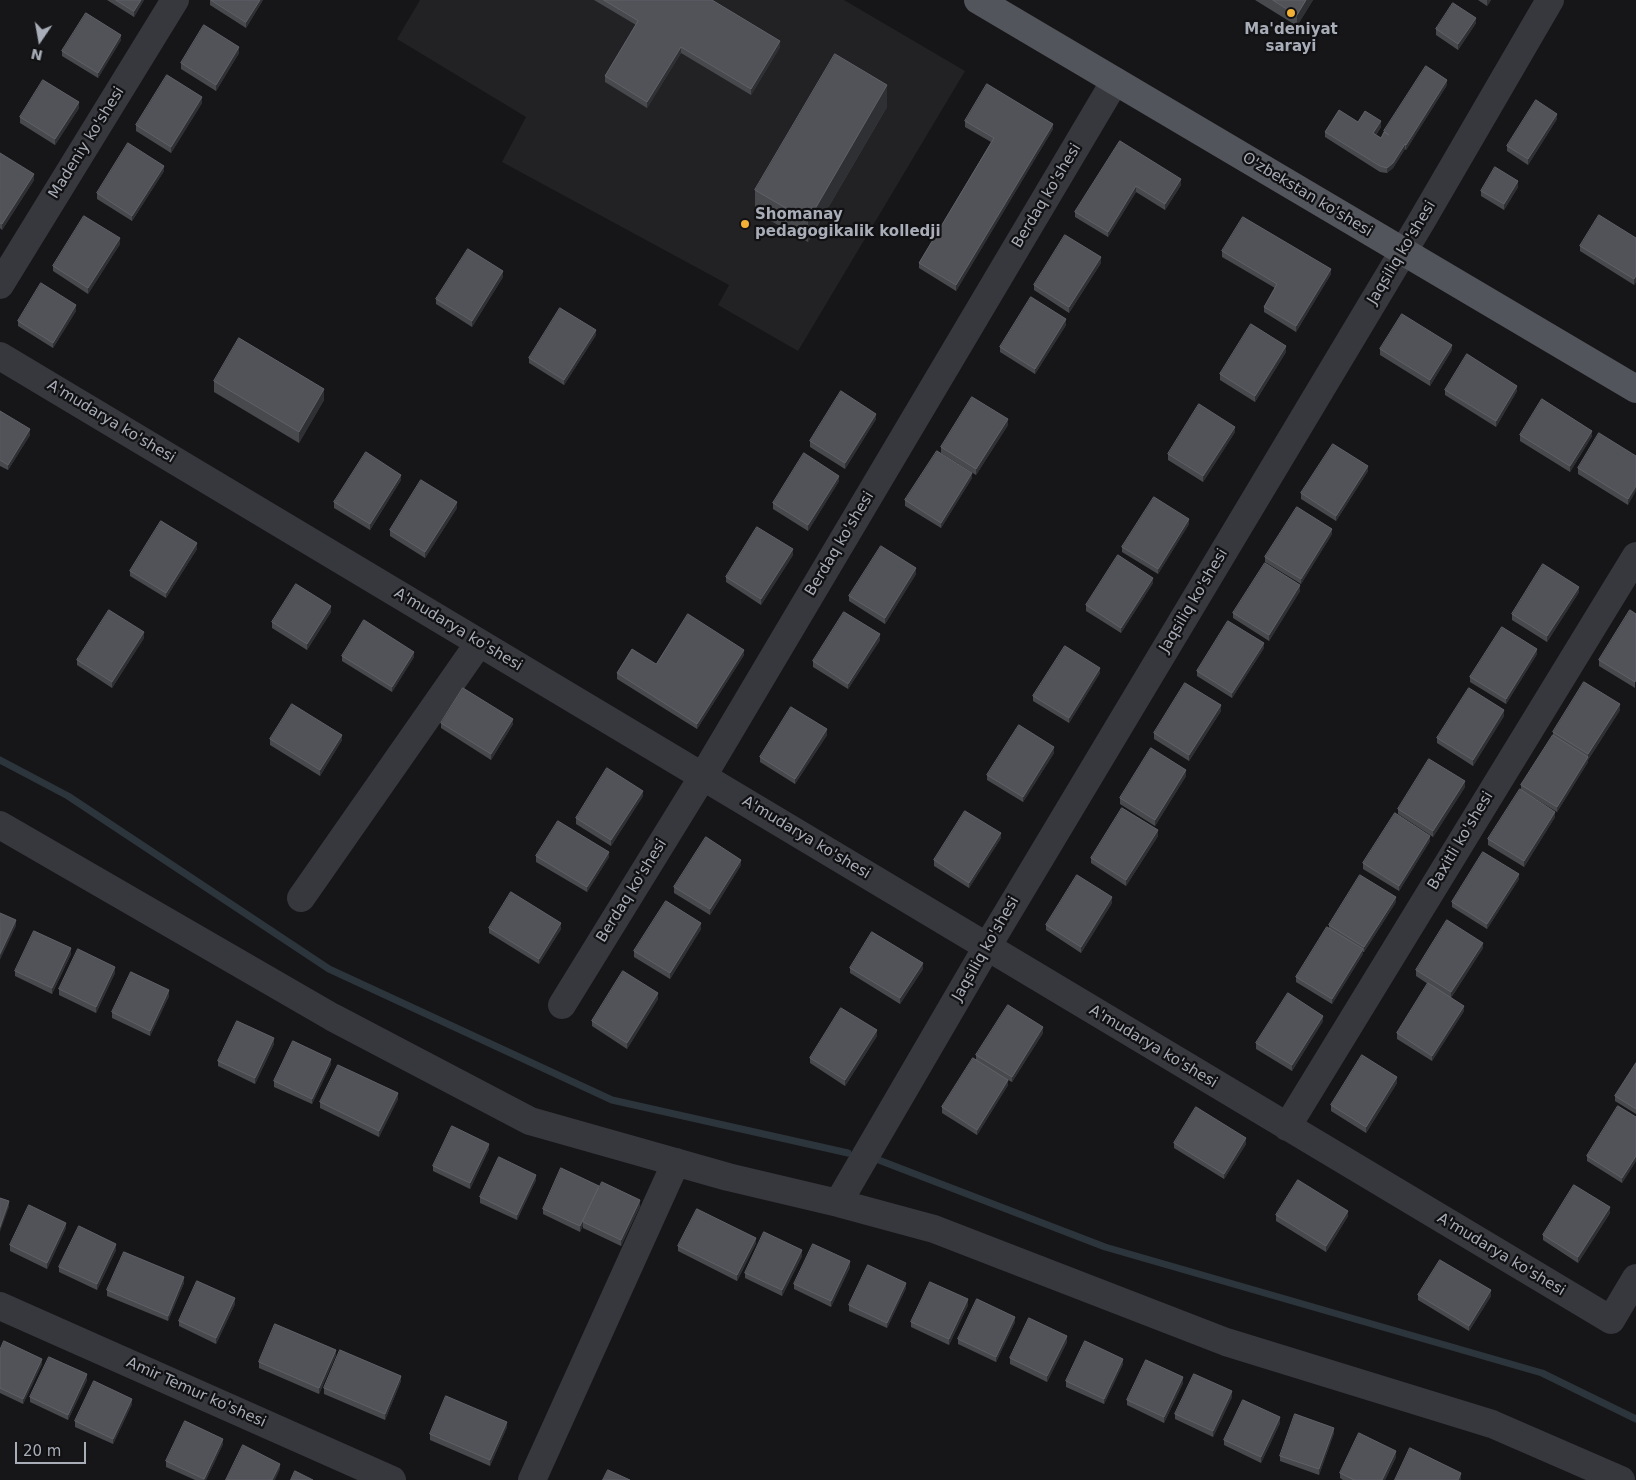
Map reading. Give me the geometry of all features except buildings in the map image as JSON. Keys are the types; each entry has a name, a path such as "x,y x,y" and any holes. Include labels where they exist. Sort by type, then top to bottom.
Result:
{"main road":[{"name":"O'zbekstan ko'shesi","path":"978,0 1636,389"}],"street":[{"name":"Madeniy ko'shesi","path":"0,285 175,0"},
{"name":"Jaqsiliq ko'shesi","path":"838,1202 986,947 1402,252 1422,222 1550,0"},
{"name":"Berdaq ko'shesi","path":"562,1005 703,776 1115,81"},
{"name":"A'mudarya ko'shesi","path":"0,356 1611,1320 1636,1278"},
{"name":"Baxitli ko'shesi","path":"1287,1127 1636,556"},
{"path":"301,898 479,643"},
{"path":"0,825 332,1016 530,1121 728,1178 838,1202 934,1228 1226,1342 1492,1424 1621,1480"},
{"path":"532,1480 676,1162"},
{"name":"Amir Temur ko'shesi","path":"0,1306 392,1480"}],"shaded area":[{"name":"Shomanay pedagogikalik kolledji","path":"420,0 844,0 965,71 798,351 718,305 729,285 502,162 526,117 397,39"}],"waterway":[{"path":"0,760 68,796 329,969 612,1100 848,1153"},
{"path":"876,1159 1105,1247 1542,1373 1636,1419"}],"place":[{"name":"Ma'deniyat sarayi","path":"1291,13"},
{"name":"Shomanay pedagogikalik kolledji","path":"745,224"}]}
